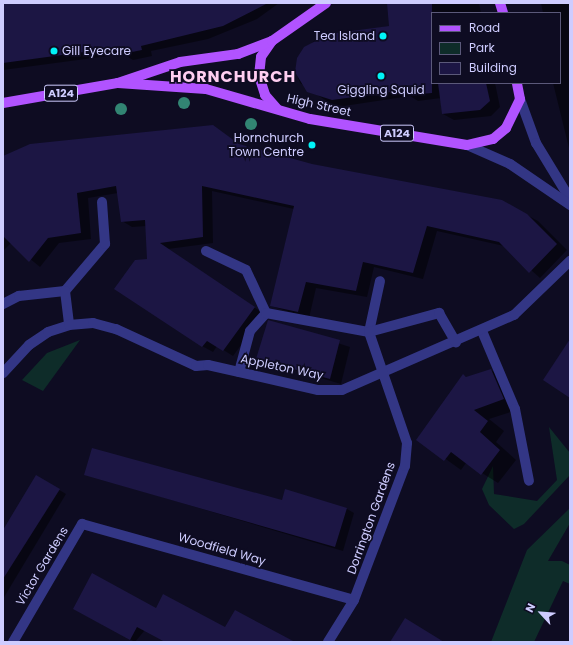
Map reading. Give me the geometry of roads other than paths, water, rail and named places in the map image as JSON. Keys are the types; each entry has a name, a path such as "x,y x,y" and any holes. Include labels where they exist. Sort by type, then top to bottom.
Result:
{"main road":[{"name":"High Street","path":"3,103 118,84 180,62 238,54 272,41 326,3"},
{"name":"A124","path":"272,41 261,57 259,76 264,95 277,109"},
{"name":"High Street","path":"118,84 206,89 310,119 467,145"},
{"path":"517,84 520,99"},
{"name":"A124","path":"467,145 493,139 502,132 520,99"}],"street":[{"path":"520,99 536,143 570,199"},
{"path":"467,145 510,164 570,205"},
{"path":"3,304 19,296 65,291 105,244 102,202"},
{"path":"206,251 246,270 266,313"},
{"name":"Appleton Way","path":"3,373 29,345 69,325 94,323 116,329 196,366 239,372 318,390 342,390 382,375 482,331 532,300 570,261"},
{"path":"369,332 380,281"},
{"path":"65,291 69,325"},
{"path":"266,313 369,332 439,312 456,343"},
{"path":"239,372 250,331 266,313"},
{"path":"482,331 515,409 529,481"},
{"name":"Dorrington Gardens","path":"328,642 354,600 405,466 407,443 382,375 369,332"},
{"name":"Woodfield Way","path":"82,524 354,600"},
{"name":"Victor Gardens","path":"13,642 82,524"}],"place":[{"name":"Tea Island","path":"383,36"},
{"name":"Gill Eyecare","path":"54,51"},
{"name":"Giggling Squid","path":"381,76"},
{"name":"Hornchurch Town Centre","path":"312,145"}],"district":[{"name":"HORNCHURCH","path":"233,77"}]}
